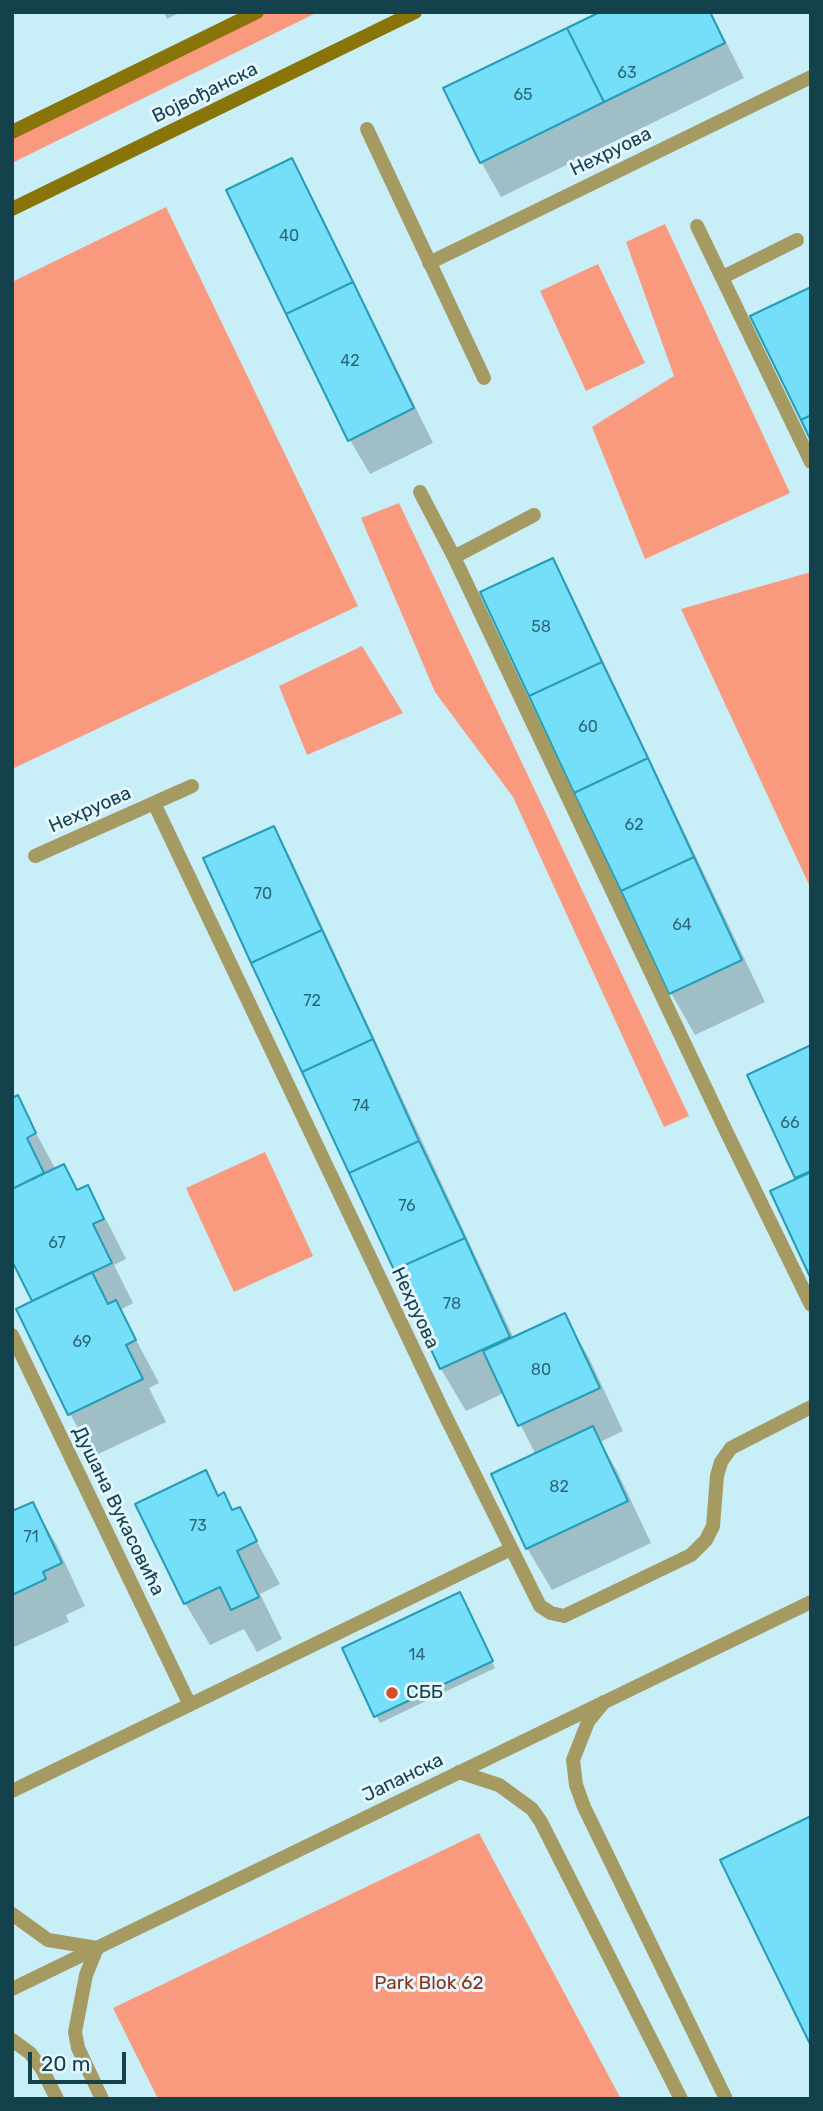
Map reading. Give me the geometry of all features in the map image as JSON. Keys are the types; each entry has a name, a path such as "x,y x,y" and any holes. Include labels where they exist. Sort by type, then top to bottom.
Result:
{"main road":[{"path":"12,132 257,12"},
{"name":"Војвођанска","path":"12,209 415,12"}],"street":[{"name":"Нехруова","path":"429,263 811,77"},
{"path":"367,129 484,378"},
{"path":"696,226 811,462"},
{"path":"723,277 797,240"},
{"path":"420,492 454,557 811,1305"},
{"path":"454,557 534,515"},
{"path":"154,803 192,786"},
{"name":"Нехруова","path":"35,856 154,803 437,1399 540,1606 551,1613 564,1616 691,1555 706,1540 713,1525 717,1476 721,1462 731,1448 811,1407"},
{"name":"Душана Вукасовића","path":"12,1335 189,1703"},
{"path":"12,1791 511,1549"},
{"name":"Јапанска","path":"12,1989 811,1602"},
{"path":"604,1702 588,1722 573,1760 576,1785 584,1807 726,2099"},
{"path":"458,1772 499,1784 532,1808 681,2099"},
{"path":"12,1914 48,1940 97,1948 86,1975 76,2014 75,2032 78,2048 102,2099"},
{"path":"12,2040 30,2053 42,2069 57,2099"}],"green space":[{"path":"259,12 318,12 12,163 12,136"},
{"path":"166,207 358,606 12,769 12,282"},
{"path":"665,224 790,493 645,559 592,427 674,376 626,242"},
{"path":"598,264 645,363 586,391 540,291"},
{"path":"399,503 689,1116 664,1127 513,797 435,692 361,518"},
{"path":"811,572 811,889 681,609"},
{"path":"362,646 403,713 307,755 279,686"},
{"path":"265,1152 313,1256 234,1292 186,1188"},
{"name":"Park Blok 62","path":"479,1833 621,2099 158,2099 113,2008"}],"building":[{"path":"600,12 710,12 725,43 604,102 567,28"},
{"path":"567,28 604,102 480,163 443,88"},
{"path":"292,158 353,282 286,314 226,190"},
{"path":"353,282 414,408 348,441 286,314"},
{"path":"811,287 811,415 801,420 750,316"},
{"path":"811,415 811,441 801,420"},
{"path":"553,558 602,662 529,696 480,592"},
{"path":"602,662 648,758 574,793 529,696"},
{"path":"648,758 694,857 621,891 574,793"},
{"path":"274,826 322,930 251,963 203,858"},
{"path":"694,857 742,960 669,994 621,891"},
{"path":"322,930 373,1039 302,1072 251,963"},
{"path":"373,1039 419,1141 349,1173 302,1072"},
{"path":"811,1045 811,1171 795,1178 747,1075"},
{"path":"18,1095 36,1133 27,1138 44,1173 12,1189 12,1098"},
{"path":"419,1141 465,1238 394,1270 349,1173"},
{"path":"64,1164 77,1190 88,1185 104,1219 93,1224 112,1263 32,1301 12,1261 12,1189"},
{"path":"811,1172 811,1279 770,1191"},
{"path":"465,1238 510,1337 440,1369 394,1270"},
{"path":"92,1272 108,1304 116,1300 136,1340 126,1345 143,1379 68,1415 16,1309"},
{"path":"565,1313 600,1388 518,1426 483,1351"},
{"path":"593,1426 628,1501 526,1549 491,1474"},
{"path":"206,1470 218,1496 224,1492 232,1510 240,1507 257,1541 237,1551 259,1597 231,1610 220,1587 184,1604 135,1504"},
{"path":"33,1502 62,1563 43,1572 46,1579 12,1595 12,1511"},
{"path":"460,1592 493,1661 374,1717 342,1648"},
{"path":"811,1816 811,2046 720,1860"}],"place":[{"name":"СББ","path":"392,1693"}]}
